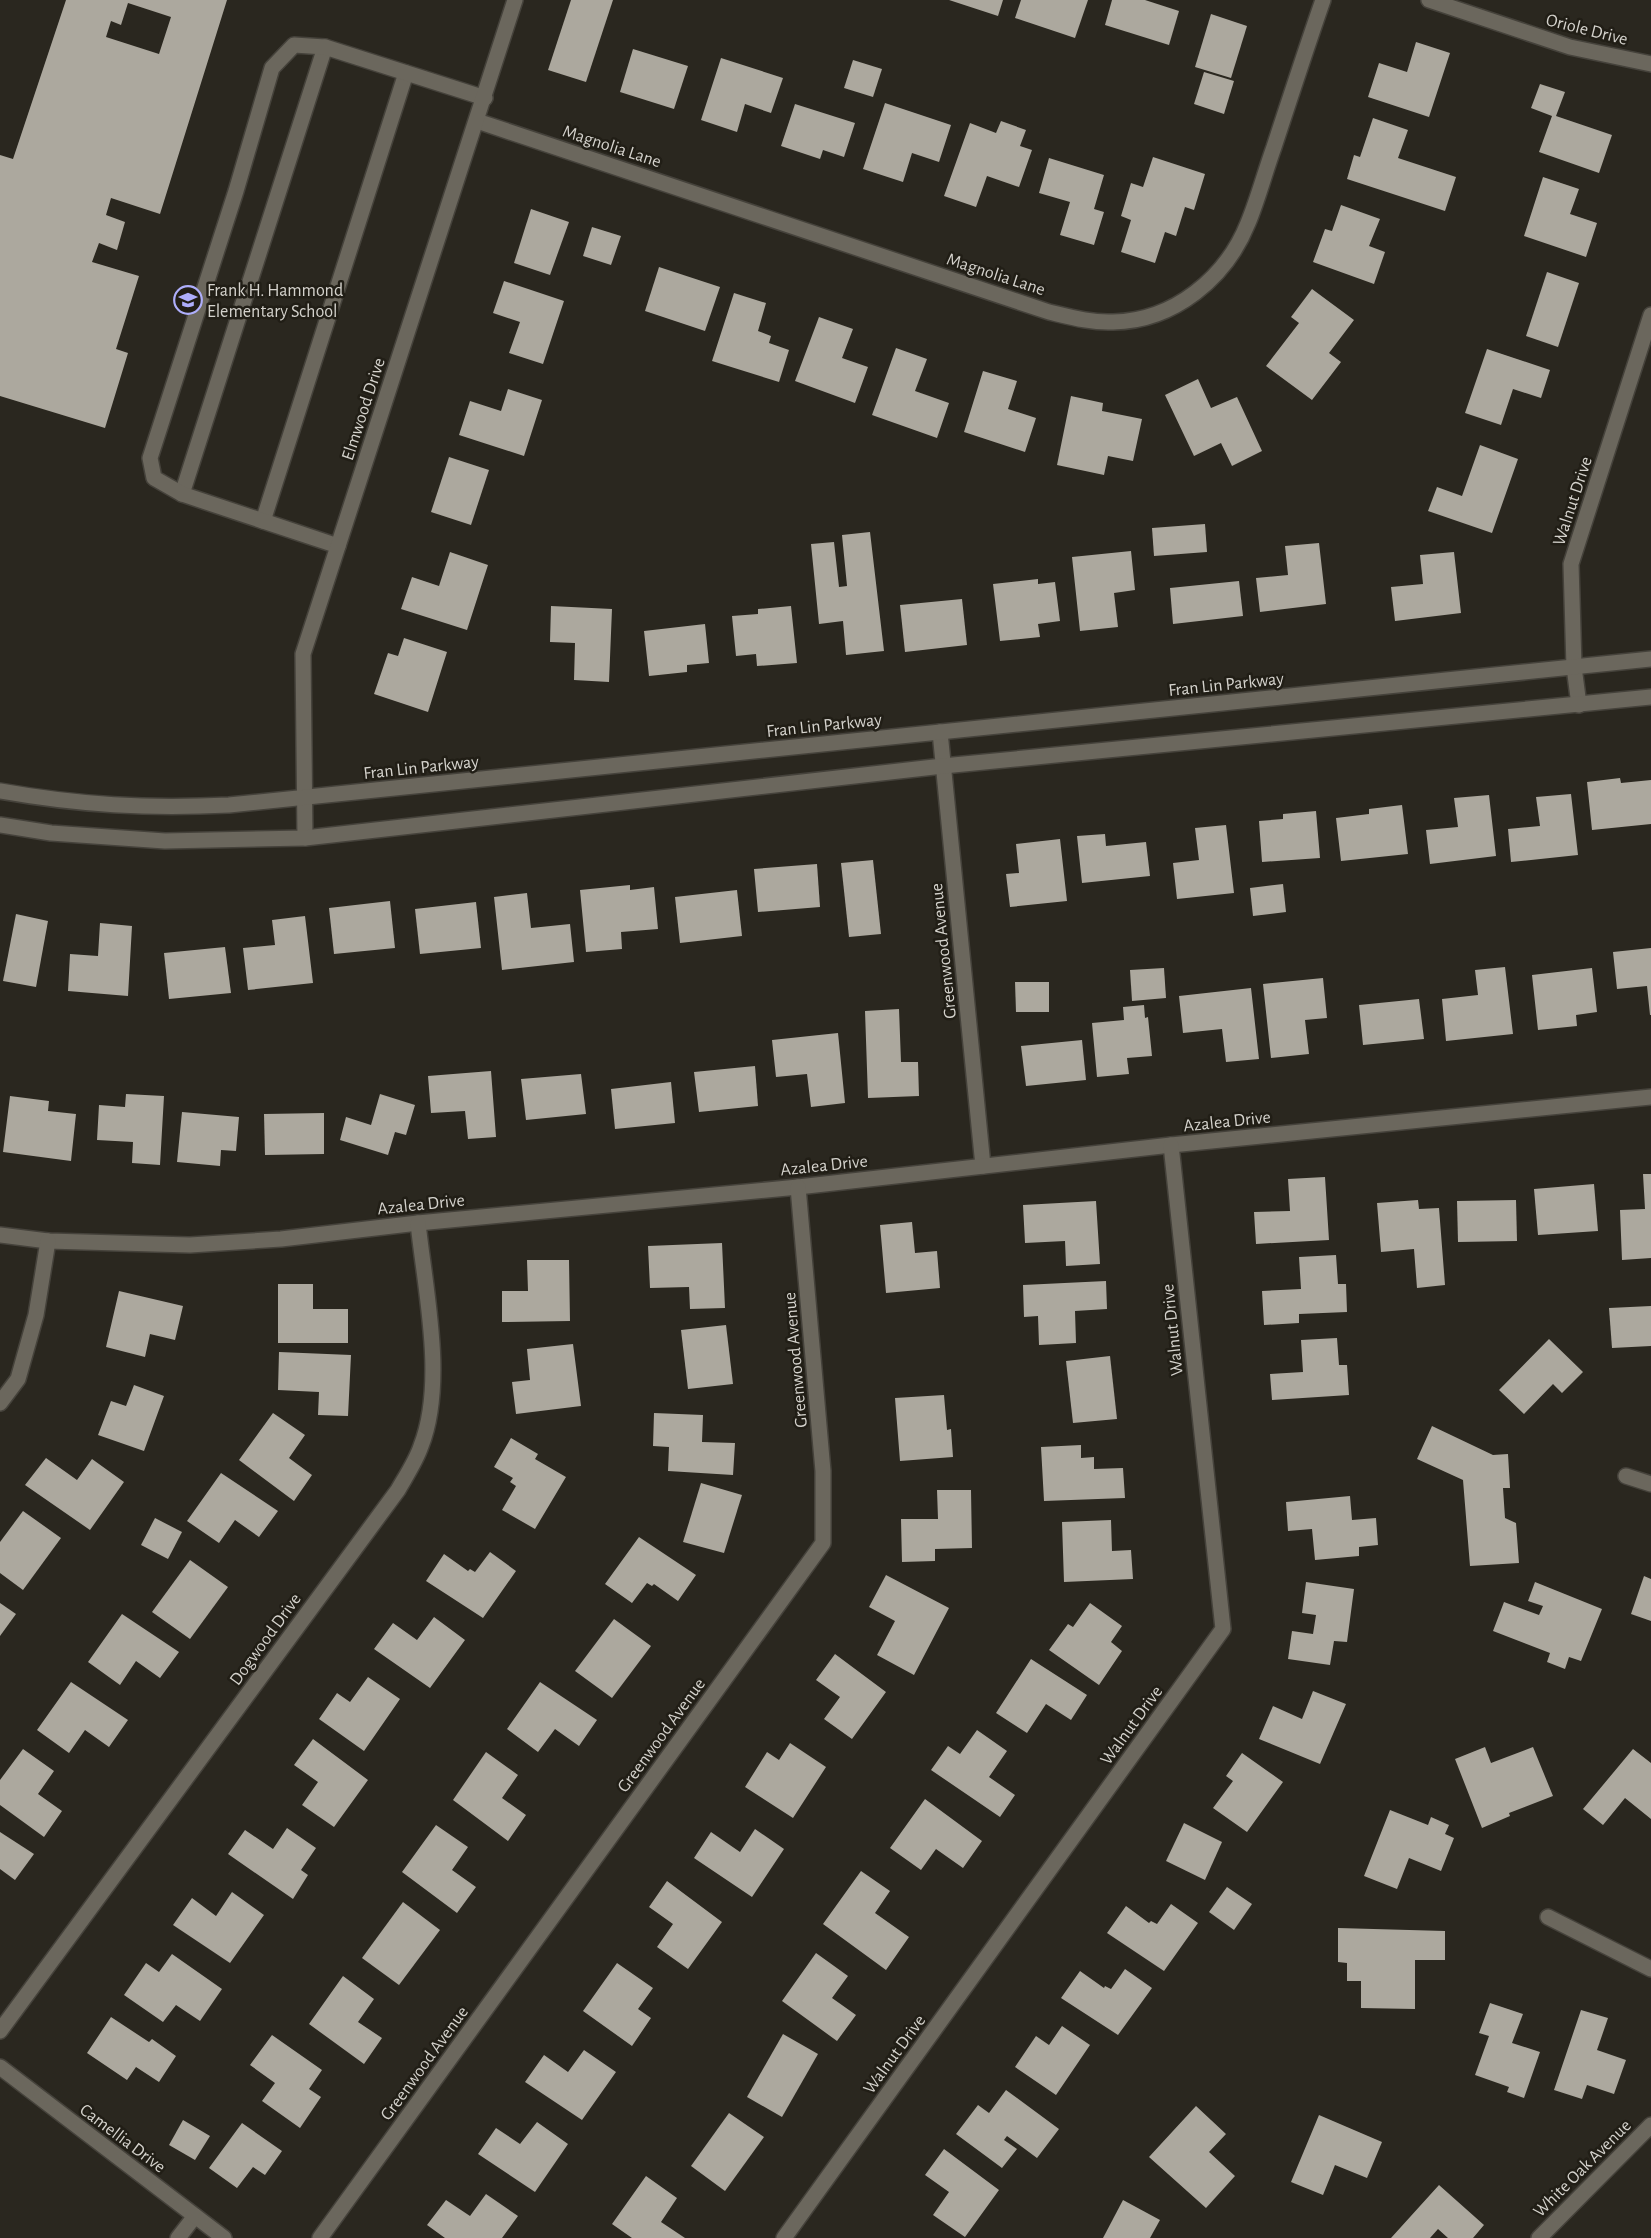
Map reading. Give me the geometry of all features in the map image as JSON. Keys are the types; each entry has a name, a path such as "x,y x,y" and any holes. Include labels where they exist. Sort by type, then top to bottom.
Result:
{"street":[{"name":"Elmwood Drive","path":"305,838 303,654 515,0"},
{"name":"Magnolia Lane","path":"477,121 1050,312 1081,320 1113,322 1142,319 1171,308 1199,291 1221,270 1248,224 1323,0"},
{"name":"Oriole Drive","path":"1429,0 1570,47 1651,64"},
{"path":"338,546 182,494 154,478 150,458 233,200 272,68 294,45 325,47 484,98"},
{"path":"182,494 325,47"},
{"path":"263,521 406,73"},
{"name":"Walnut Drive","path":"1578,705 1574,667 1571,564 1651,315"},
{"name":"Fran Lin Parkway","path":"0,791 66,802 163,808 229,805 1651,658"},
{"path":"0,825 51,833 157,841 305,838 943,766 1651,697"},
{"name":"Greenwood Avenue","path":"940,732 983,1166"},
{"name":"Azalea Drive","path":"0,1235 48,1241 190,1245 280,1240 418,1223 798,1187 1171,1145 1651,1097"},
{"name":"Walnut Drive","path":"784,2238 1223,1629 1171,1145"},
{"name":"Greenwood Avenue","path":"320,2238 823,1543 824,1470 798,1187"},
{"name":"Dogwood Drive","path":"0,2031 398,1490 412,1466 422,1446 430,1412 433,1362 418,1223"},
{"path":"0,1403 18,1379 36,1315 48,1241"},
{"path":"1626,1476 1651,1484"},
{"path":"1548,1917 1651,1969"},
{"name":"Camellia Drive","path":"0,2068 224,2238"},
{"name":"White Oak Avenue","path":"1539,2238 1651,2125"},
{"path":"178,2238 194,2216"}],"building":[{"path":"66,0 227,0 160,214 111,198 106,215 125,222 117,250 99,243 92,262 139,276 116,349 128,353 105,428 0,396 0,155 13,159","holes":["128,3 171,17 159,54 106,37 111,21 121,25"]},
{"path":"571,0 613,0 586,82 548,70"},
{"path":"949,0 1003,0 998,16"},
{"path":"1021,0 1088,0 1075,38 1015,18"},
{"path":"1112,0 1145,0 1179,11 1169,45 1105,25"},
{"path":"1211,14 1247,26 1231,78 1195,67"},
{"path":"1416,42 1450,53 1429,117 1368,97 1379,63 1407,72"},
{"path":"633,49 688,66 674,109 620,92"},
{"path":"721,58 783,78 771,113 745,104 737,132 701,120"},
{"path":"853,60 882,69 873,97 844,88"},
{"path":"1204,72 1234,81 1224,114 1194,104"},
{"path":"1540,84 1565,92 1556,116 1612,135 1599,173 1539,152 1552,116 1531,108"},
{"path":"885,103 951,125 939,162 912,153 903,182 863,169"},
{"path":"795,104 855,123 844,157 823,150 820,159 781,146"},
{"path":"1373,118 1408,130 1398,158 1456,177 1445,211 1347,179 1354,155 1360,157"},
{"path":"1001,121 1026,130 1020,146 1032,150 1019,187 987,176 976,207 944,196 970,123 996,133"},
{"path":"1153,157 1205,174 1194,210 1185,207 1176,236 1165,232 1155,263 1121,252 1131,220 1121,216 1131,183 1143,187"},
{"path":"1049,158 1104,175 1094,209 1104,212 1094,245 1060,235 1070,202 1039,193"},
{"path":"1543,177 1579,189 1570,214 1597,223 1586,257 1524,236"},
{"path":"1341,205 1380,219 1369,246 1385,252 1374,284 1313,262 1325,229 1332,231"},
{"path":"531,209 569,222 550,275 514,263"},
{"path":"592,227 621,236 611,265 583,256"},
{"path":"659,267 720,287 705,331 645,311"},
{"path":"1547,272 1579,283 1558,347 1526,336"},
{"path":"504,281 564,301 543,364 509,353 520,322 493,313"},
{"path":"1312,289 1354,320 1329,353 1341,362 1312,400 1266,366 1299,323 1291,317"},
{"path":"734,293 766,303 758,331 771,336 769,343 789,350 779,382 712,361"},
{"path":"819,317 853,329 842,358 868,367 855,403 795,381"},
{"path":"896,348 927,359 915,391 949,403 937,438 872,415"},
{"path":"1487,349 1550,370 1541,398 1513,389 1501,425 1465,413"},
{"path":"983,371 1017,381 1008,409 1036,418 1025,452 964,432"},
{"path":"1198,379 1211,408 1237,397 1262,451 1232,466 1221,443 1194,456 1165,395"},
{"path":"508,389 542,400 524,456 459,435 470,401 501,411"},
{"path":"1071,396 1103,403 1102,411 1142,419 1133,461 1108,456 1104,475 1057,465"},
{"path":"1480,445 1518,459 1492,533 1428,511 1437,487 1462,496"},
{"path":"449,457 489,470 471,525 431,512"},
{"path":"1205,524 1207,552 1154,556 1152,528"},
{"path":"870,532 884,651 846,655 843,621 819,624 811,544 834,542 839,587 847,586 842,535"},
{"path":"1319,543 1326,604 1260,612 1256,578 1288,575 1285,546"},
{"path":"1131,551 1135,590 1114,593 1118,627 1080,631 1072,557"},
{"path":"450,552 488,565 467,630 401,609 412,577 439,586"},
{"path":"1454,552 1461,613 1395,621 1391,587 1423,584 1420,555"},
{"path":"1038,579 1038,584 1055,582 1060,621 1038,624 1040,637 1000,641 993,584"},
{"path":"1239,581 1243,616 1173,624 1170,588"},
{"path":"962,599 967,645 905,652 900,605"},
{"path":"551,606 612,609 609,682 574,680 575,643 550,642"},
{"path":"791,606 797,663 757,666 756,654 736,656 732,616 758,614 758,609"},
{"path":"705,624 709,663 687,665 687,672 649,676 644,631"},
{"path":"404,638 447,652 428,712 374,694 388,653 398,656"},
{"path":"1620,778 1621,783 1651,780 1651,824 1592,830 1587,782"},
{"path":"1571,794 1578,855 1511,862 1508,829 1540,826 1536,797"},
{"path":"1489,795 1496,856 1430,864 1426,830 1458,827 1454,798"},
{"path":"1402,805 1408,854 1341,861 1336,818 1369,814 1369,809"},
{"path":"1316,811 1320,858 1262,862 1259,821 1283,819 1283,814"},
{"path":"1226,825 1234,893 1177,899 1173,863 1199,860 1195,828"},
{"path":"1105,834 1106,846 1146,842 1150,876 1082,883 1077,836"},
{"path":"1060,839 1067,901 1010,907 1006,874 1019,873 1016,844"},
{"path":"873,860 881,934 849,937 841,863"},
{"path":"817,864 820,907 758,912 754,869"},
{"path":"1283,884 1286,912 1253,916 1250,888"},
{"path":"630,885 630,890 654,887 658,929 621,932 622,949 586,952 580,890"},
{"path":"737,890 742,936 680,943 675,897"},
{"path":"527,893 531,928 570,924 574,962 502,970 494,897"},
{"path":"390,901 395,948 334,954 329,908"},
{"path":"476,902 481,948 420,954 415,909"},
{"path":"16,914 48,921 36,987 3,981"},
{"path":"305,916 313,983 248,990 243,948 275,945 272,920"},
{"path":"100,923 132,926 128,996 68,991 70,954 98,956"},
{"path":"225,947 231,993 169,999 164,953"},
{"path":"1651,948 1650,1015 1647,986 1617,989 1613,952"},
{"path":"1505,967 1513,1034 1446,1041 1442,999 1478,995 1475,970"},
{"path":"1164,968 1166,998 1132,1001 1130,970"},
{"path":"1592,968 1597,1012 1576,1015 1577,1026 1538,1030 1532,975"},
{"path":"1323,978 1327,1018 1305,1020 1309,1054 1271,1058 1263,984"},
{"path":"1015,982 1049,982 1049,1012 1016,1012"},
{"path":"1251,988 1259,1059 1226,1062 1222,1029 1183,1033 1179,996"},
{"path":"1419,999 1424,1039 1363,1045 1359,1005"},
{"path":"1144,1005 1145,1018 1148,1017 1152,1056 1127,1058 1129,1074 1097,1077 1092,1023 1124,1020 1123,1007"},
{"path":"899,1009 901,1062 918,1062 919,1096 868,1098 865,1011"},
{"path":"838,1033 845,1103 811,1107 807,1074 776,1077 772,1040"},
{"path":"1082,1040 1086,1080 1026,1086 1021,1046"},
{"path":"755,1066 758,1106 699,1112 694,1072"},
{"path":"491,1071 496,1137 468,1139 465,1111 431,1113 428,1076"},
{"path":"581,1074 586,1114 526,1120 521,1079"},
{"path":"671,1082 675,1123 615,1129 611,1089"},
{"path":"126,1094 164,1096 160,1165 132,1163 133,1142 97,1140 99,1105 125,1107"},
{"path":"380,1094 415,1105 406,1135 395,1132 388,1155 340,1140 346,1117 371,1125"},
{"path":"10,1096 49,1101 48,1111 76,1114 71,1161 3,1152"},
{"path":"182,1112 239,1117 236,1151 221,1150 220,1166 177,1162"},
{"path":"324,1113 324,1154 265,1155 264,1114"},
{"path":"1643,1174 1651,1174 1651,1258 1622,1260 1620,1210 1645,1209"},
{"path":"1325,1177 1329,1240 1256,1244 1254,1212 1290,1211 1288,1179"},
{"path":"1594,1184 1598,1231 1538,1235 1534,1189"},
{"path":"1418,1200 1419,1209 1439,1208 1445,1285 1417,1288 1414,1249 1381,1252 1377,1203"},
{"path":"1516,1200 1517,1241 1458,1242 1457,1201"},
{"path":"1096,1201 1100,1264 1066,1266 1065,1241 1025,1243 1023,1205"},
{"path":"912,1222 915,1253 937,1251 940,1288 886,1293 880,1225"},
{"path":"722,1243 725,1308 690,1309 689,1287 650,1288 648,1246"},
{"path":"1336,1255 1338,1284 1346,1284 1347,1312 1299,1314 1299,1323 1264,1325 1262,1291 1301,1289 1299,1257"},
{"path":"527,1260 569,1260 570,1321 502,1322 502,1291 528,1291"},
{"path":"1106,1281 1107,1309 1075,1311 1076,1343 1039,1345 1038,1316 1024,1317 1023,1285"},
{"path":"278,1284 313,1284 313,1309 348,1309 348,1343 278,1343"},
{"path":"119,1291 183,1306 175,1340 150,1334 145,1357 106,1347"},
{"path":"1651,1306 1651,1346 1612,1348 1609,1308"},
{"path":"726,1325 733,1384 688,1389 681,1330"},
{"path":"1337,1338 1339,1365 1347,1365 1349,1395 1272,1400 1270,1374 1303,1372 1301,1340"},
{"path":"1549,1339 1583,1372 1562,1393 1553,1384 1524,1414 1499,1390"},
{"path":"573,1344 581,1406 516,1414 512,1382 530,1380 527,1349"},
{"path":"279,1352 351,1355 348,1416 318,1415 319,1392 278,1390"},
{"path":"1110,1356 1117,1419 1073,1423 1066,1361"},
{"path":"134,1385 164,1396 144,1451 98,1435 111,1401 126,1406"},
{"path":"944,1395 947,1430 951,1429 953,1457 900,1461 895,1398"},
{"path":"273,1413 305,1435 289,1458 312,1475 294,1501 239,1460"},
{"path":"654,1413 703,1415 702,1442 735,1443 733,1475 668,1471 669,1447 653,1446"},
{"path":"1432,1426 1493,1455 1508,1454 1510,1488 1503,1488 1505,1518 1516,1523 1519,1563 1470,1566 1463,1480 1417,1459"},
{"path":"511,1438 538,1454 535,1459 566,1477 535,1529 502,1510 516,1486 510,1482 513,1478 494,1467"},
{"path":"1081,1445 1081,1458 1094,1457 1094,1469 1123,1468 1125,1498 1044,1501 1041,1447"},
{"path":"46,1458 77,1480 92,1459 124,1482 90,1530 25,1485"},
{"path":"221,1473 278,1511 259,1537 235,1520 219,1543 187,1521"},
{"path":"701,1483 742,1495 724,1553 683,1542"},
{"path":"937,1490 971,1490 972,1548 935,1549 935,1561 902,1562 901,1519 938,1519"},
{"path":"1350,1496 1352,1520 1376,1518 1378,1545 1359,1547 1359,1556 1315,1560 1312,1529 1288,1531 1286,1502"},
{"path":"23,1511 61,1538 23,1590 0,1573 0,1542"},
{"path":"155,1518 182,1532 168,1559 141,1545"},
{"path":"1111,1520 1112,1551 1131,1550 1133,1579 1064,1582 1062,1522"},
{"path":"639,1537 696,1575 678,1601 654,1584 652,1586 647,1583 632,1603 605,1584"},
{"path":"490,1552 516,1571 483,1618 426,1581 444,1554 468,1571 470,1569 475,1572"},
{"path":"190,1560 228,1587 190,1639 152,1612"},
{"path":"886,1575 949,1608 914,1675 877,1655 895,1621 869,1607"},
{"path":"1644,1576 1651,1579 1651,1621 1631,1614"},
{"path":"1306,1582 1354,1589 1347,1642 1334,1641 1330,1665 1288,1659 1292,1631 1313,1634 1316,1615 1302,1613"},
{"path":"1535,1582 1602,1609 1581,1661 1569,1657 1565,1669 1547,1662 1550,1653 1493,1631 1504,1602 1539,1615 1543,1606 1528,1601"},
{"path":"0,1603 16,1614 0,1636"},
{"path":"1090,1603 1122,1626 1111,1642 1122,1651 1099,1685 1049,1650 1068,1624 1073,1627"},
{"path":"122,1614 179,1652 160,1678 136,1661 120,1685 88,1662"},
{"path":"434,1617 465,1640 430,1688 374,1649 393,1623 417,1640"},
{"path":"614,1619 651,1646 612,1698 575,1671"},
{"path":"835,1654 886,1692 852,1739 824,1719 840,1697 816,1680"},
{"path":"1031,1659 1087,1695 1071,1720 1046,1704 1027,1733 996,1713"},
{"path":"368,1677 400,1699 364,1751 319,1719 337,1693 350,1702"},
{"path":"71,1682 128,1720 109,1747 85,1730 69,1753 37,1730"},
{"path":"540,1682 597,1720 579,1746 555,1729 538,1752 507,1729"},
{"path":"1313,1691 1346,1704 1320,1764 1259,1739 1273,1706 1302,1719"},
{"path":"977,1730 1007,1751 989,1777 1015,1795 1000,1817 931,1770 948,1746 960,1754"},
{"path":"313,1739 368,1780 334,1827 302,1805 318,1782 294,1765"},
{"path":"790,1743 826,1767 793,1818 745,1787 767,1752 779,1760"},
{"path":"1485,1747 1491,1763 1533,1747 1553,1796 1509,1813 1510,1816 1482,1828 1455,1759"},
{"path":"23,1749 54,1771 38,1794 62,1811 44,1837 0,1805 0,1780"},
{"path":"1633,1749 1651,1763 1651,1819 1625,1798 1603,1825 1583,1809"},
{"path":"486,1752 518,1775 502,1798 526,1815 508,1841 453,1800"},
{"path":"1242,1753 1283,1782 1247,1832 1213,1808 1233,1781 1226,1776"},
{"path":"925,1799 982,1841 963,1868 936,1849 921,1870 890,1848"},
{"path":"1390,1810 1428,1825 1431,1817 1449,1825 1445,1834 1454,1838 1441,1871 1409,1858 1397,1889 1364,1876"},
{"path":"1184,1823 1222,1842 1205,1880 1166,1861"},
{"path":"436,1825 468,1847 452,1870 476,1887 457,1913 402,1872"},
{"path":"287,1828 316,1848 301,1870 308,1875 293,1899 228,1854 245,1830 273,1849"},
{"path":"755,1829 784,1849 752,1897 694,1858 711,1832 740,1852"},
{"path":"0,1832 34,1854 15,1880 0,1869"},
{"path":"861,1871 890,1891 875,1913 909,1937 886,1970 823,1924"},
{"path":"667,1881 722,1922 688,1969 657,1947 673,1924 649,1907"},
{"path":"1227,1887 1252,1904 1234,1930 1209,1912"},
{"path":"232,1892 264,1915 230,1963 173,1925 192,1898 216,1916"},
{"path":"403,1902 440,1930 399,1985 362,1958"},
{"path":"1171,1904 1198,1923 1164,1971 1107,1933 1126,1906 1149,1923 1151,1921 1157,1924"},
{"path":"1338,1928 1445,1931 1445,1960 1415,1960 1415,2009 1361,2008 1361,1981 1347,1981 1347,1963 1338,1962"},
{"path":"816,1953 848,1976 832,1998 856,2015 837,2041 782,2001"},
{"path":"172,1954 222,1989 200,2021 176,2005 163,2022 124,1995 146,1963 159,1972"},
{"path":"617,1963 653,1988 638,2009 651,2018 632,2046 583,2011"},
{"path":"1125,1969 1152,1988 1118,2035 1061,1998 1080,1971 1104,1988 1105,1986 1111,1989"},
{"path":"343,1976 374,1999 358,2022 382,2038 364,2064 309,2024"},
{"path":"1490,2003 1523,2014 1512,2043 1540,2052 1524,2098 1507,2092 1509,2087 1475,2075 1489,2036 1479,2033"},
{"path":"1581,2010 1608,2018 1597,2050 1626,2060 1614,2094 1587,2085 1582,2099 1554,2090"},
{"path":"111,2017 149,2042 152,2039 176,2056 159,2082 136,2067 127,2080 87,2053"},
{"path":"1062,2026 1090,2045 1056,2095 1015,2067 1036,2036 1049,2045"},
{"path":"783,2034 818,2054 782,2117 747,2097"},
{"path":"272,2035 322,2070 309,2089 321,2097 300,2128 262,2101 275,2083 250,2065"},
{"path":"584,2050 616,2072 582,2120 525,2082 544,2055 568,2072"},
{"path":"1006,2090 1059,2129 1037,2158 1007,2136 1004,2140 1017,2149 1002,2168 956,2134 978,2105 989,2113"},
{"path":"1196,2106 1226,2134 1209,2152 1235,2176 1206,2208 1149,2157"},
{"path":"729,2113 764,2137 725,2191 691,2166"},
{"path":"1319,2115 1382,2142 1367,2178 1335,2165 1323,2195 1291,2182"},
{"path":"183,2120 210,2136 195,2160 169,2145"},
{"path":"537,2122 568,2144 535,2192 478,2154 496,2128 520,2144"},
{"path":"242,2123 282,2151 265,2175 253,2167 237,2188 209,2168"},
{"path":"944,2149 999,2190 965,2237 933,2215 949,2192 925,2175"},
{"path":"646,2176 677,2198 661,2222 685,2238 632,2238 612,2224"},
{"path":"1439,2185 1484,2225 1473,2238 1448,2238 1438,2229 1430,2238 1391,2238"},
{"path":"486,2194 518,2216 502,2238 445,2238 427,2225 446,2200 470,2216"},
{"path":"1123,2200 1160,2220 1150,2238 1103,2238"}],"place":[{"name":"Frank H. Hammond Elementary School","path":"188,300"}]}
